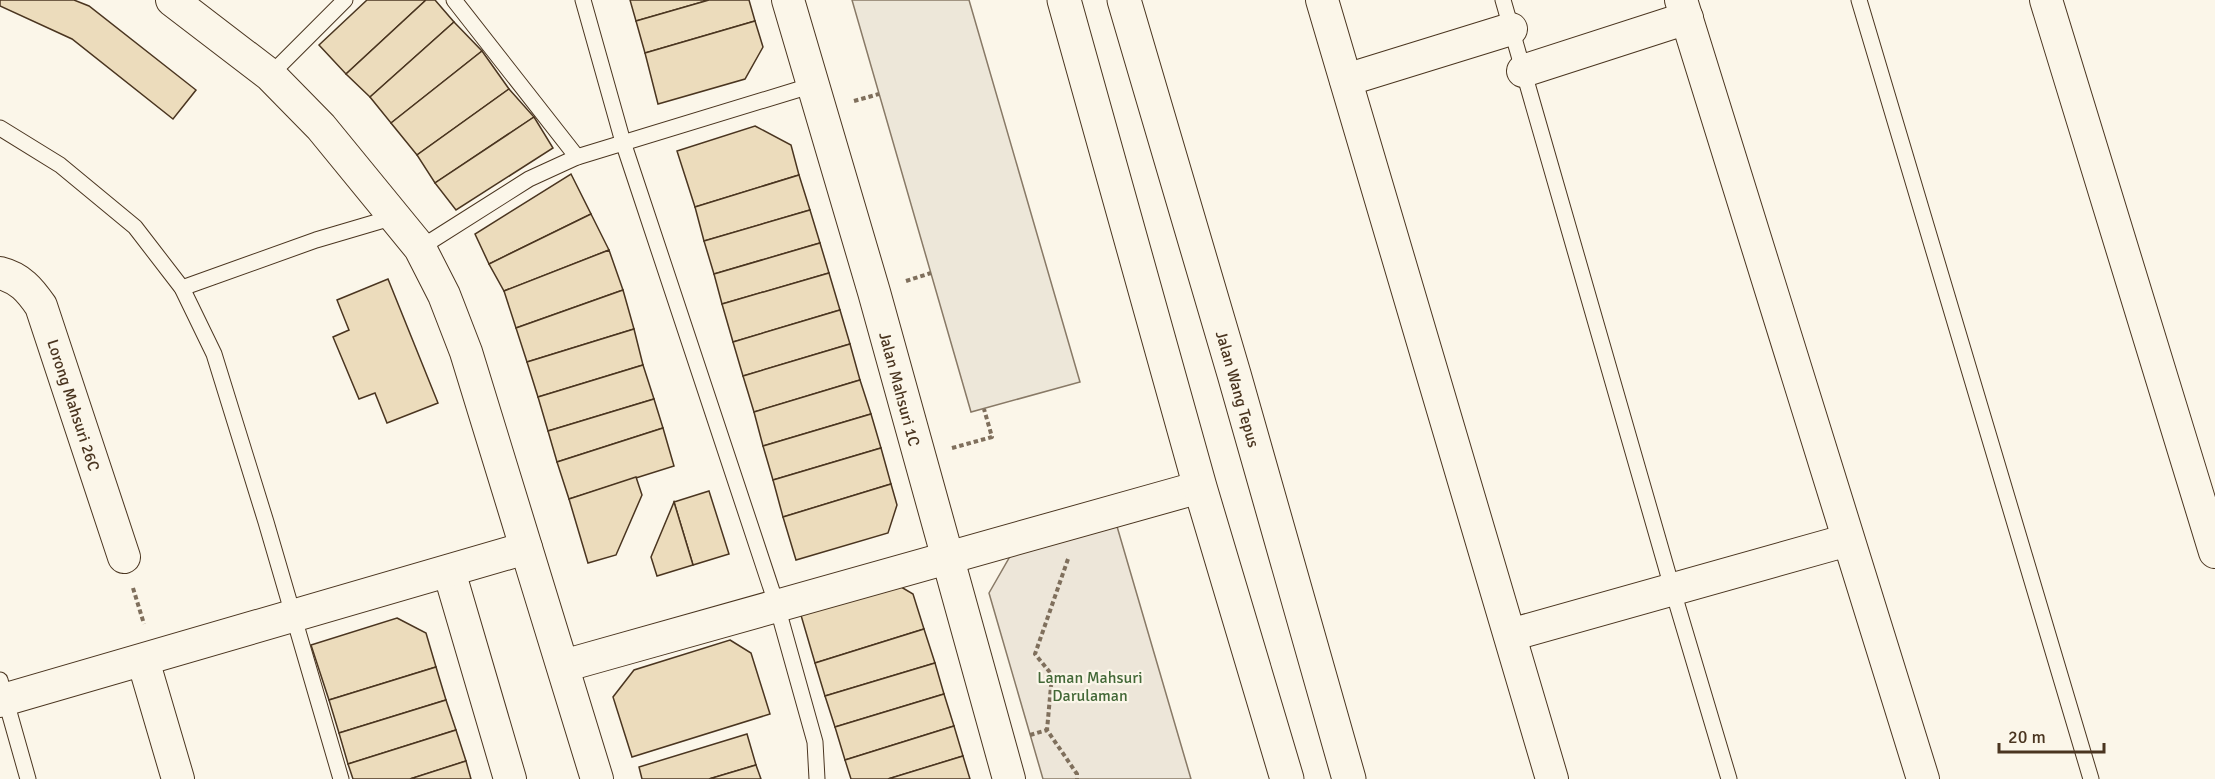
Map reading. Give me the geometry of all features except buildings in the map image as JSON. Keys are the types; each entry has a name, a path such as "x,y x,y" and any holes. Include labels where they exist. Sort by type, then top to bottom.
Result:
{"main road":[{"path":"1064,0 1200,487 1287,779"},
{"name":"Jalan Wang Tepus","path":"1124,0 1349,779"}],"street":[{"path":"172,0 270,75 321,127 420,248 444,295 466,352 597,779"},
{"name":"Jalan Mahsuri 1C","path":"788,0 874,292 918,458 1009,779"},
{"path":"1322,0 1552,779"},
{"path":"2046,0 2207,499 2215,552"},
{"path":"1523,71 1684,9 1923,779"},
{"path":"1346,80 1507,15"},
{"name":"Lorong Mahsuri 26C","path":"0,273 13,276 29,288 41,306 124,557"},
{"path":"563,666 1200,487"},
{"path":"1510,635 1848,540"},
{"path":"2,693 149,658 526,548"},
{"path":"449,571 510,779"},
{"path":"149,658 178,779"}],"lane":[{"path":"270,75 345,0"},
{"path":"454,0 576,157"},
{"path":"582,0 623,142 777,606 815,742 817,779"},
{"path":"1859,0 2091,779"},
{"path":"1507,15 1673,591 1730,779"},
{"path":"420,248 530,179 576,157 813,85"},
{"path":"0,128 60,165 135,227 182,288 214,354 341,779"},
{"path":"182,288 316,240 394,217"},
{"path":"2,693 28,779"}],"path":[{"path":"918,458 992,437 984,409"},
{"path":"1057,527 1068,561 1035,654 1052,675 1047,730 1077,774 1077,779"},
{"path":"124,557 149,658"}],"green space":[{"name":"Laman Mahsuri Darulaman","path":"1116,523 1191,779 1043,779 989,593 1012,553"}],"shaded area":[{"path":"852,0 969,0 1080,382 971,412"}]}
